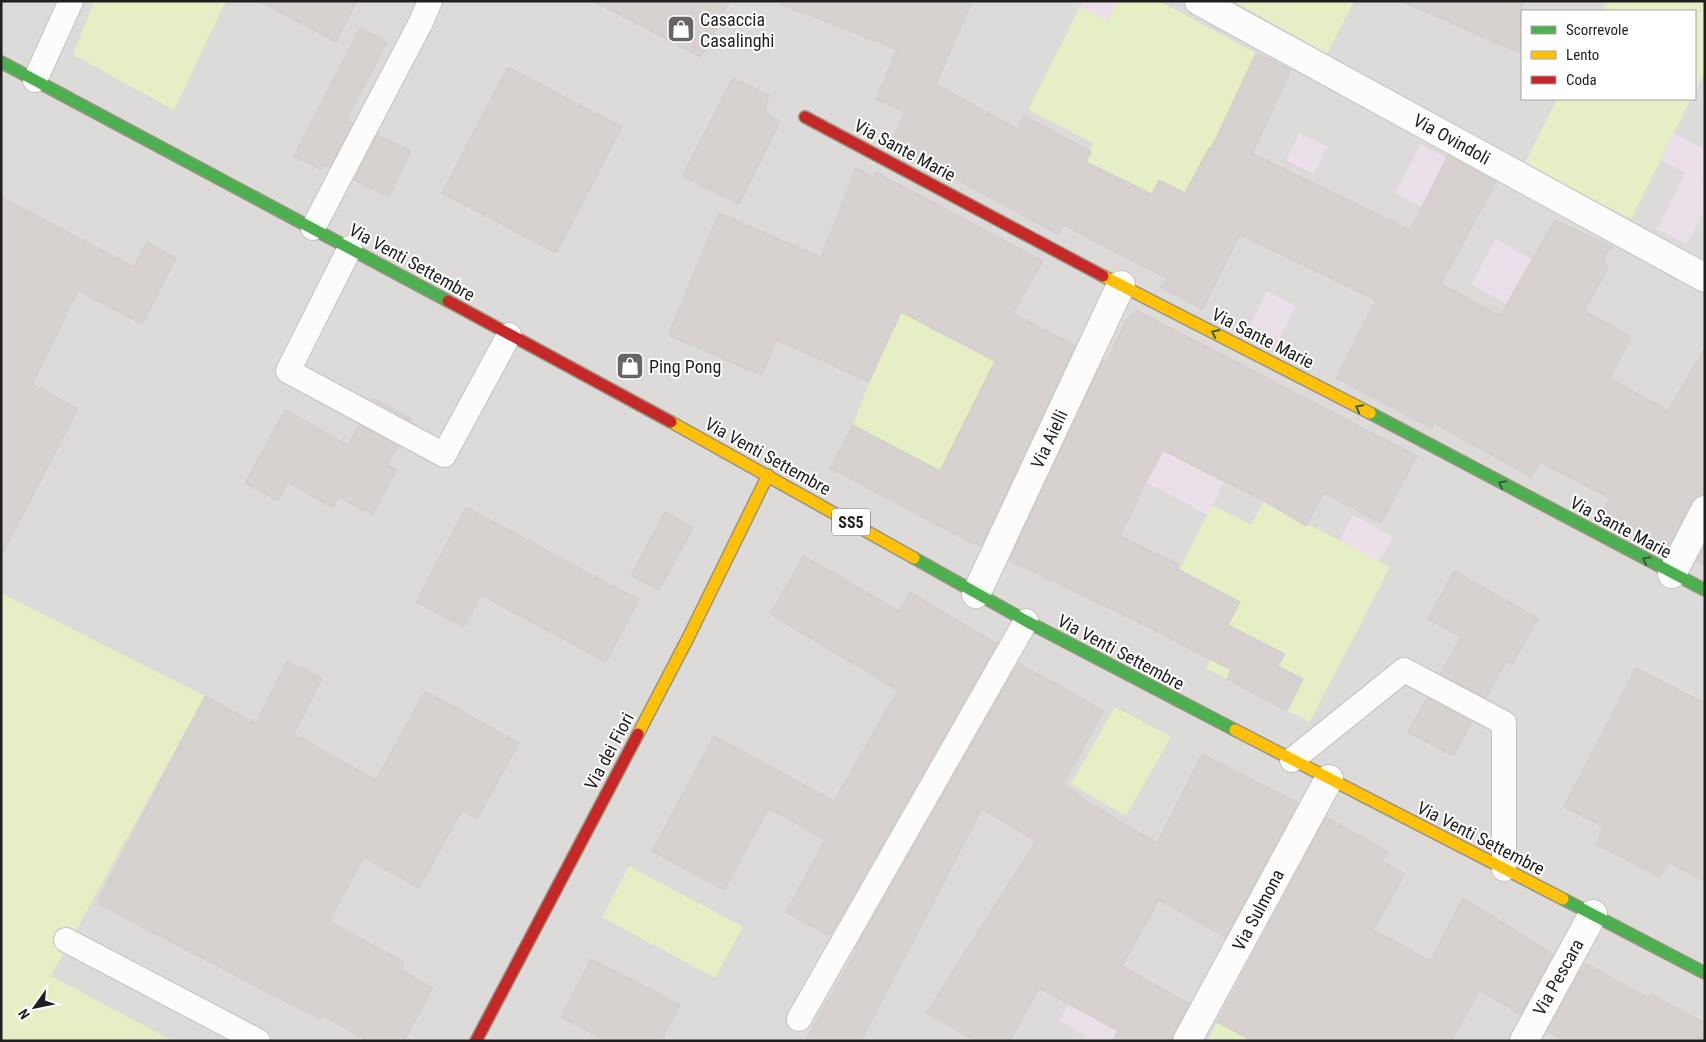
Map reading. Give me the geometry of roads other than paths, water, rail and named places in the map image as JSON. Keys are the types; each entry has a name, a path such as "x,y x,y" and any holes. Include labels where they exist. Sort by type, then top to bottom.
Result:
{"main road":[{"name":"Via Venti Settembre","path":"1,62 313,228 768,475 1026,622 1593,914 1705,974"},
{"name":"Via Sante Marie","path":"805,117 1121,285 1277,364 1705,590"},
{"name":"Via dei Fiori","path":"476,1041 696,624 768,475"}],"street":[{"name":"Via Ovindoli","path":"1199,1 1705,278"},
{"name":"Via Aielli","path":"976,594 1121,285"},
{"path":"1672,574 1705,510"},
{"name":"Via Sulmona","path":"1188,1041 1328,779"},
{"name":"Via Pescara","path":"1524,1041 1593,914"}],"lane":[{"path":"35,80 70,1"},
{"path":"313,228 421,22 430,1"},
{"path":"350,248 288,371 444,455 509,335"},
{"path":"799,1019 1026,622"},
{"path":"1292,760 1404,670 1504,723 1504,869"},
{"path":"66,940 258,1041"}],"place":[{"name":"Casaccia Casalinghi","path":"681,29"},
{"name":"Ping Pong","path":"630,366"}]}
